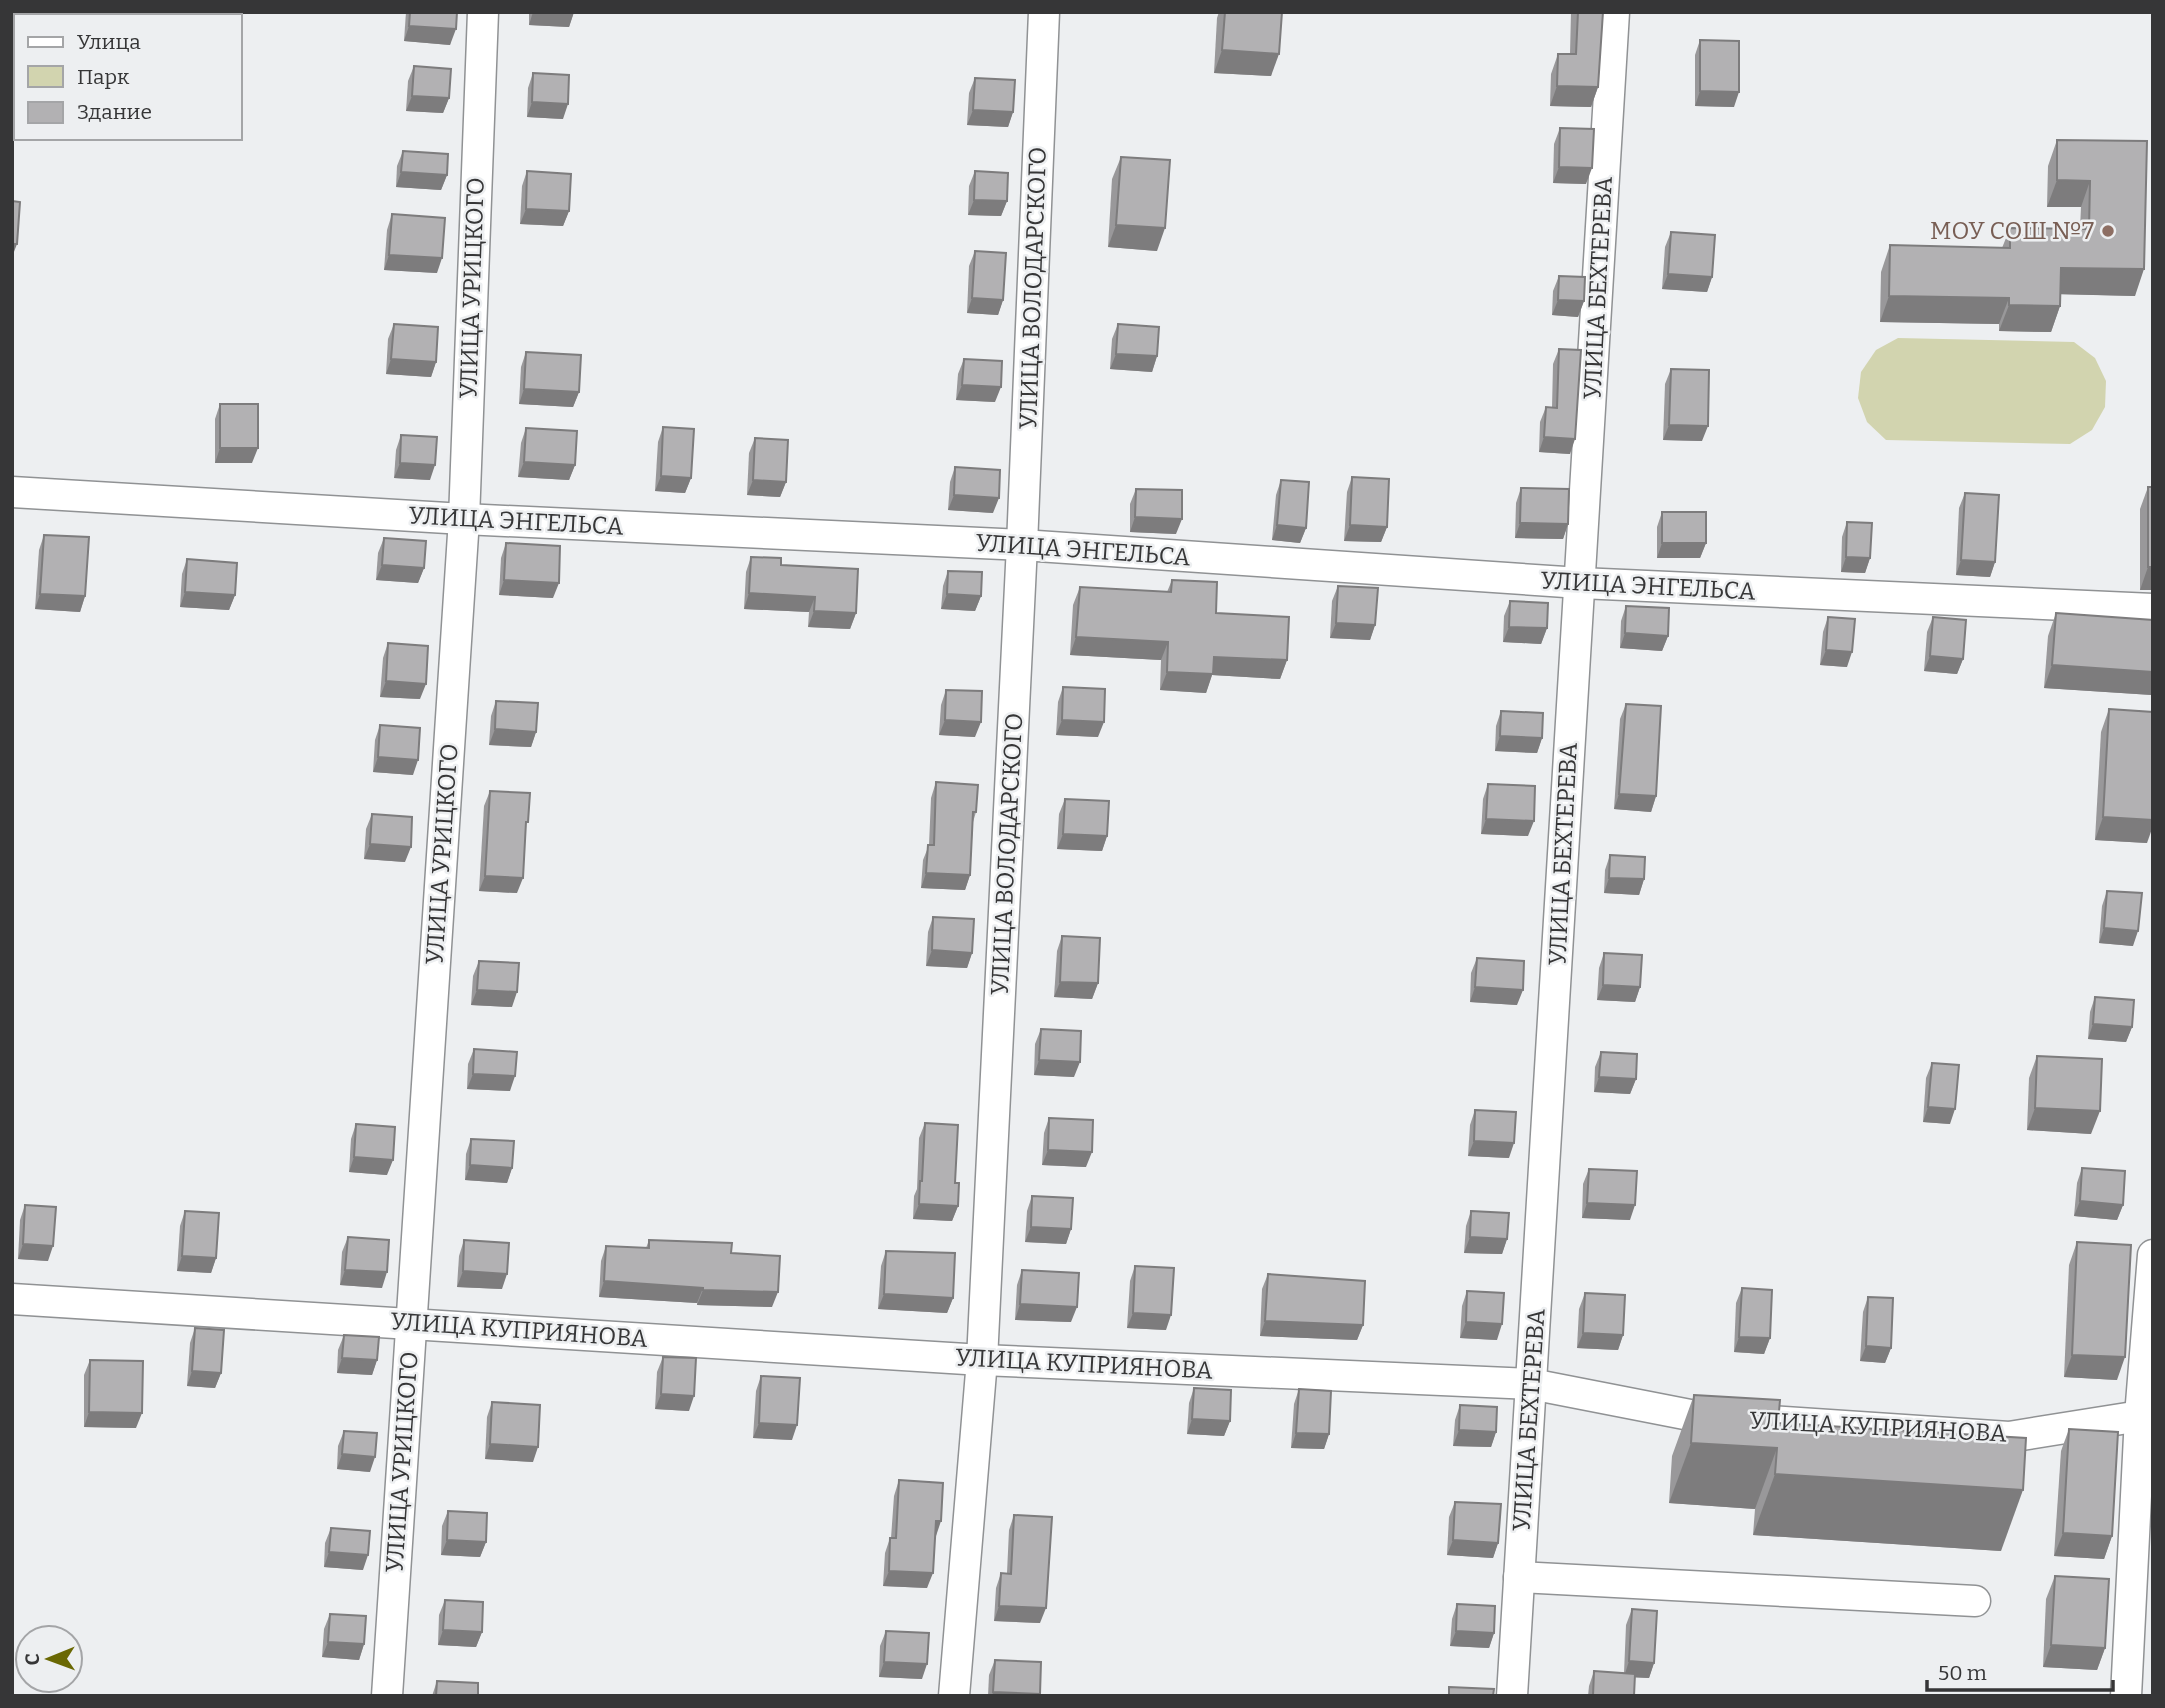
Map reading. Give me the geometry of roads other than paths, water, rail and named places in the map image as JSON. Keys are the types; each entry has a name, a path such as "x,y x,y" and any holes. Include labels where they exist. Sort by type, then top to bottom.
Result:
{"street":[{"name":"УЛИЦА УРИЦКОГО","path":"387,1696 464,519 483,12"},
{"name":"УЛИЦА ВОЛОДАРСКОГО","path":"954,1696 982,1360 1022,545 1044,12"},
{"name":"УЛИЦА БЕХТЕРЕВА","path":"1512,1696 1615,12"},
{"name":"УЛИЦА ЭНГЕЛЬСА","path":"12,492 464,519 1022,545 1580,583 2153,609"},
{"path":"2126,1696 2147,1417 2153,1255"},
{"name":"УЛИЦА КУПРИЯНОВА","path":"12,1300 982,1360 1531,1384 1695,1416 2009,1437 2147,1417"},
{"path":"1519,1577 1975,1601"}],"place":[{"name":"МОУ СОШ №7","path":"2108,231"}]}
